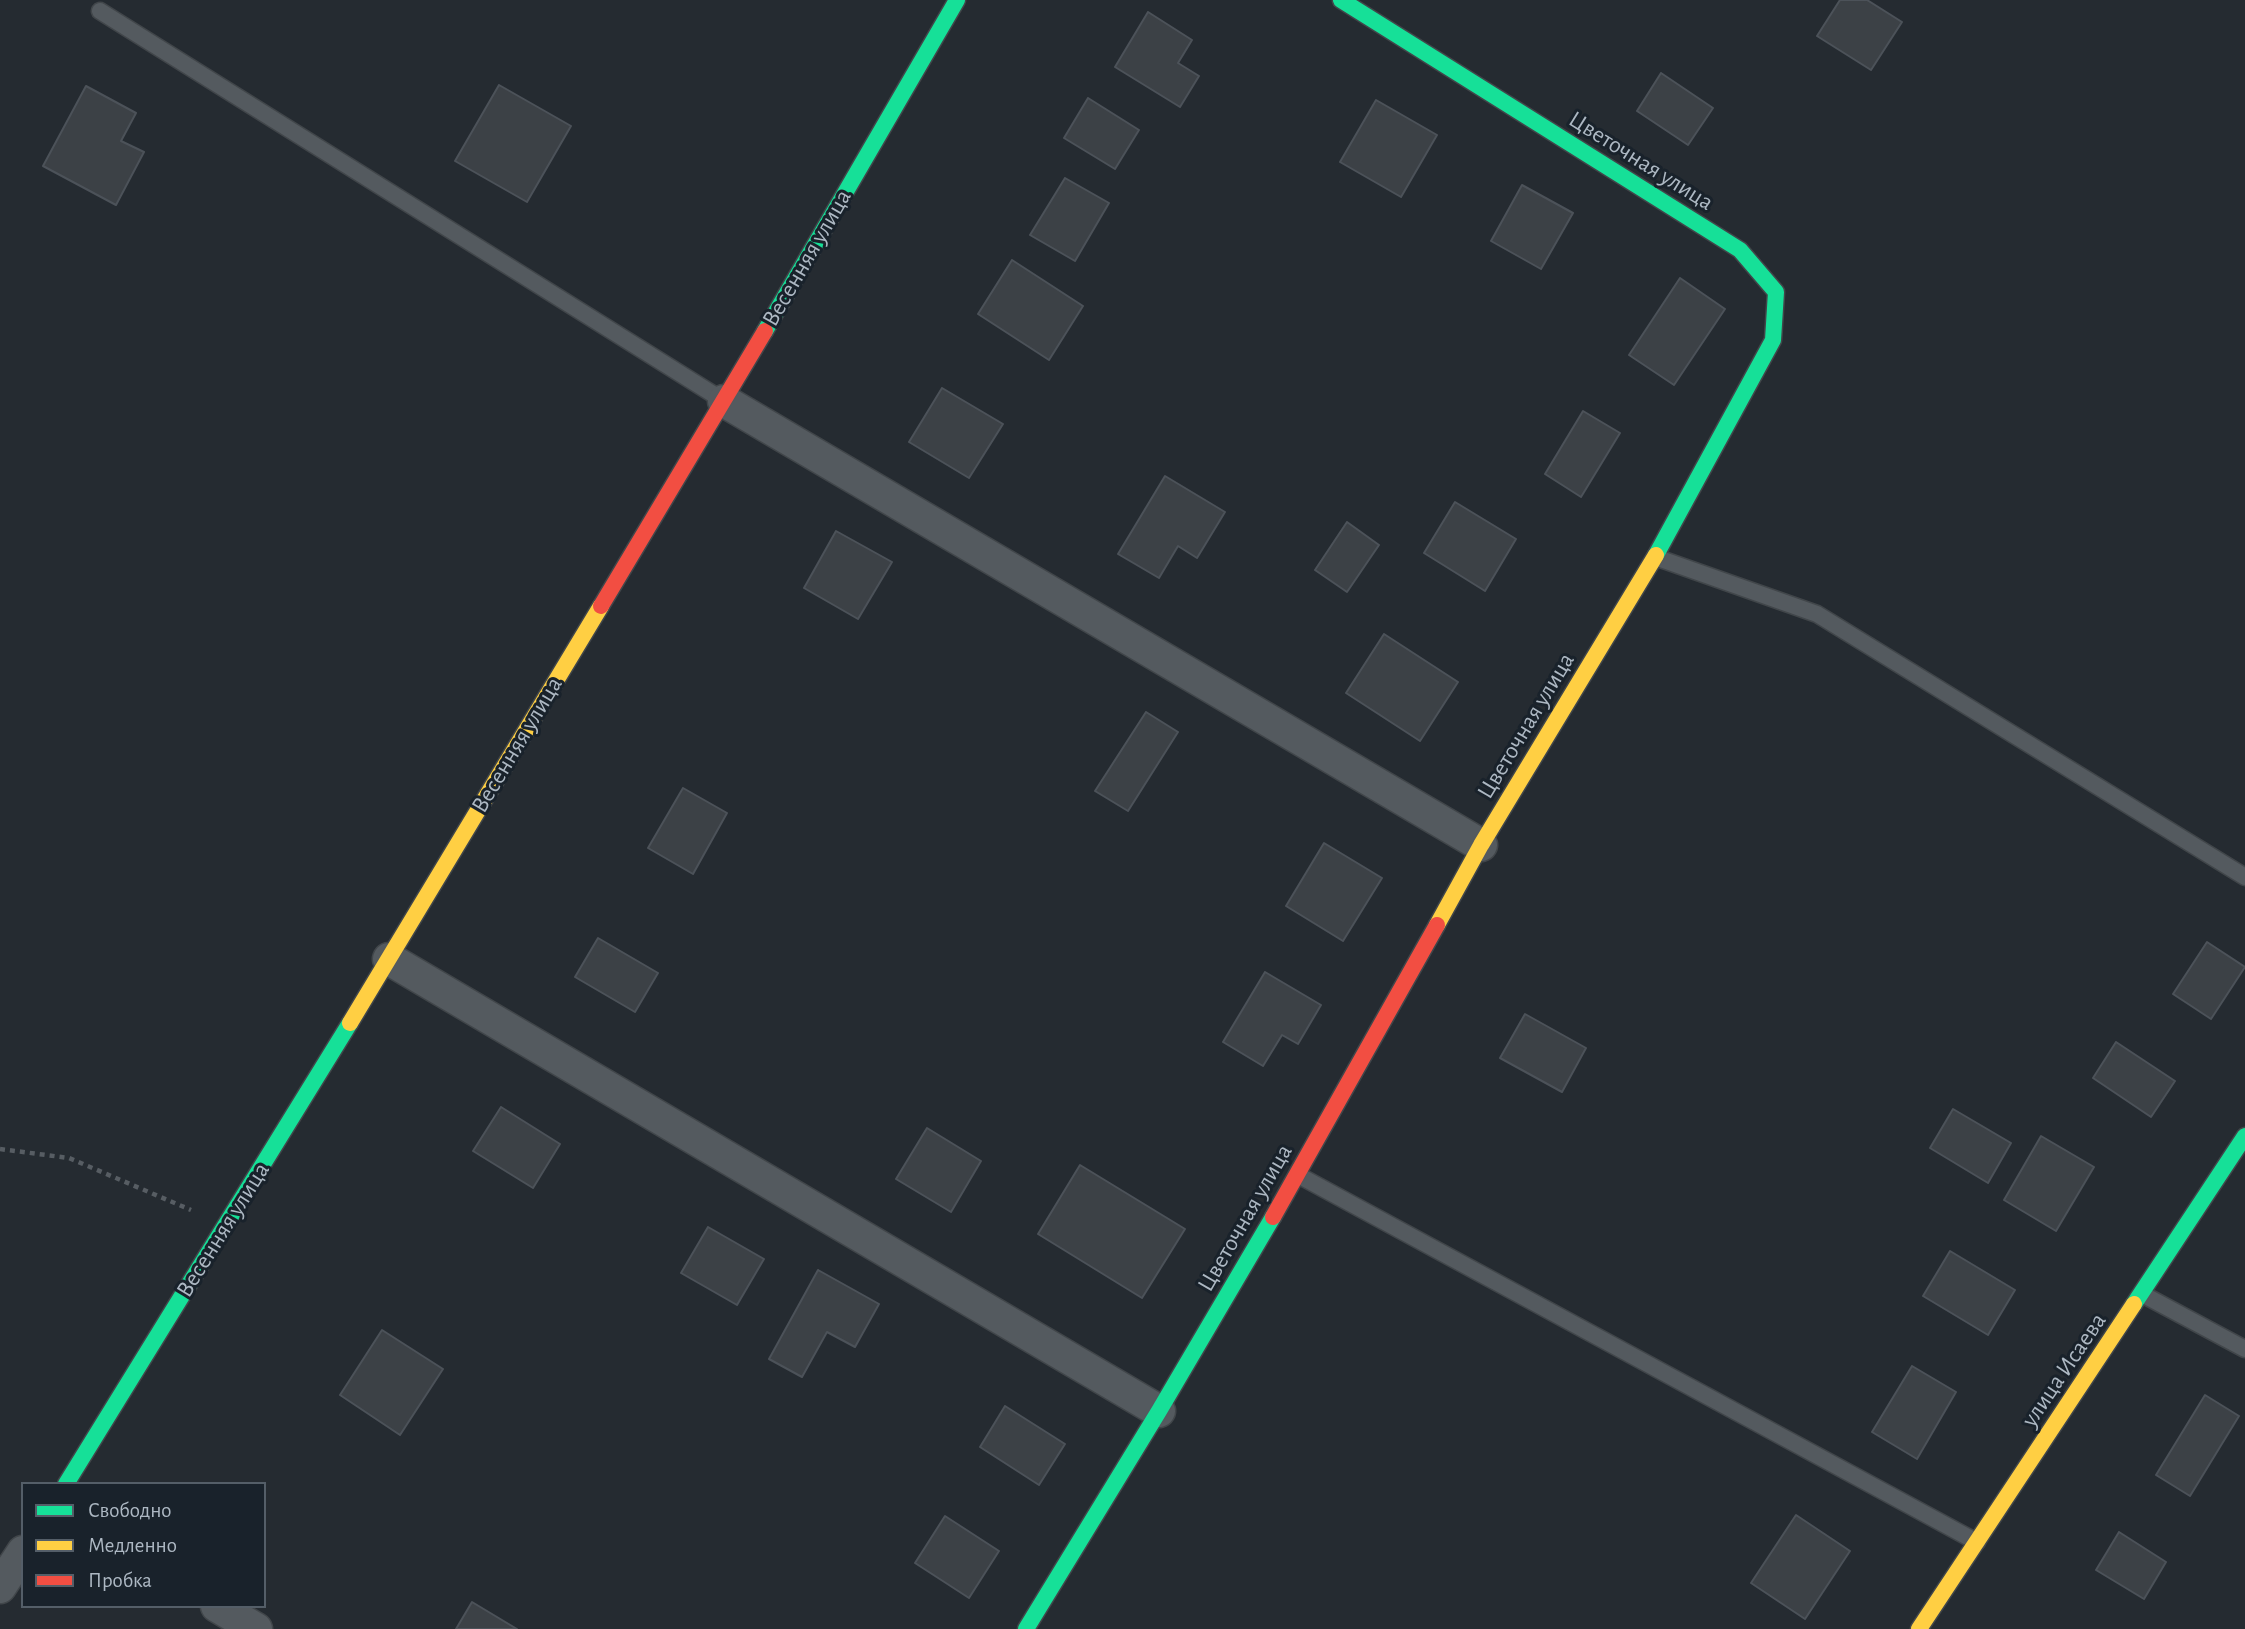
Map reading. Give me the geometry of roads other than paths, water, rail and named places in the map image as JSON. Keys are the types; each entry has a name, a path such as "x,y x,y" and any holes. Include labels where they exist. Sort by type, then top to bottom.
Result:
{"street":[{"name":"Весенняя улица","path":"67,1482 389,959 724,401 957,0"},
{"name":"Цветочная улица","path":"1026,1629 1159,1411 1297,1175 1481,845 1655,557 1773,340 1776,292 1740,250 1341,0"},
{"path":"724,401 1481,845"},
{"path":"389,959 1159,1411"},
{"name":"улица Исаева","path":"1919,1629 2245,1136"},
{"path":"0,1587 21,1555"},
{"path":"220,1608 256,1629"}],"lane":[{"path":"100,11 724,401"},
{"path":"1655,557 1817,614 2245,877"},
{"path":"1297,1175 1976,1542"},
{"path":"2142,1294 2245,1349"}]}
